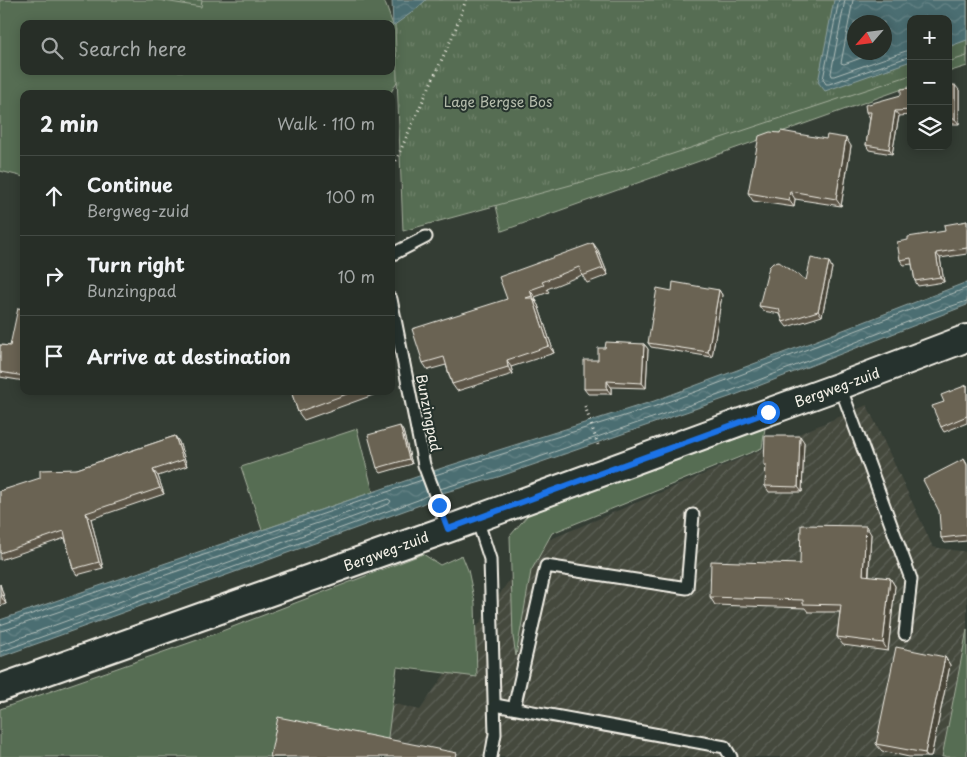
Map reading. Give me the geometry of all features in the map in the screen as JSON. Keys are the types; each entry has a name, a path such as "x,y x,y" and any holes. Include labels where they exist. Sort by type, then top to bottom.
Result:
{"street":[{"name":"Bergweg-zuid","path":"0,688 448,529 967,338"}],"lane":[{"path":"395,253 426,237"},
{"name":"Bunzingpad","path":"395,319 424,465 448,529"},
{"path":"840,386 911,579 905,634"},
{"path":"514,708 546,566 687,588 693,515"},
{"path":"477,518 490,559 495,734 491,757"},
{"path":"494,705 725,747 731,757"}],"path":[{"path":"395,163 454,33 466,0"},
{"path":"585,406 599,447"}],"shaded area":[{"path":"867,405 933,547 967,552 967,630 942,757 278,757 293,679 420,710 532,547"}],"green space":[{"path":"0,0 384,0 391,20 20,20 20,75 395,75 395,24 443,0 392,90 20,90 20,176 0,171"},
{"path":"158,0 202,0 201,7"},
{"name":"Lage Bergse Bos","path":"394,0 967,0 967,56 952,61 952,15 907,15 907,76 618,172 403,231"},
{"path":"967,40 967,66 952,71 952,46"},
{"path":"907,62 907,87 502,231 496,206 497,200 818,82"},
{"path":"765,428 762,448 552,533 531,571 516,656 513,637 510,536 532,510"},
{"path":"357,429 373,492 262,530 241,467"},
{"path":"423,554 440,565 462,555 468,570 475,603 477,677 397,667 386,752 280,757 0,757 0,709 209,636"},
{"path":"967,630 967,757 942,757"}],"water":[{"path":"392,0 426,0 395,25 395,20 393,20"},
{"path":"834,0 967,0 967,40 952,46 952,15 907,15 907,62 825,91 818,82"},
{"path":"967,282 967,305 735,395 498,477 446,492 420,505 0,657 0,620 445,467 654,401"}],"building":[{"path":"952,85 955,85 955,119 952,119"},
{"path":"907,88 907,110 895,111 889,149 866,145 871,112 866,112 865,105 901,95 901,89"},
{"path":"781,131 826,139 827,135 846,138 836,199 790,191 789,200 748,193 759,136 770,132 780,133"},
{"path":"967,221 967,248 936,253 940,277 915,281 911,258 900,260 897,242 908,240 908,237 945,231 944,225"},
{"path":"593,243 603,268 582,276 579,267 542,282 544,285 530,290 532,296 526,298 533,298 549,346 507,360 508,367 452,384 444,357 423,363 412,329 507,299 499,277"},
{"path":"811,258 829,262 818,311 783,322 779,309 759,306 769,267 773,263 779,262 806,280"},
{"path":"673,282 719,290 708,352 648,343 657,288 672,291"},
{"path":"18,308 20,308 20,375 0,372 0,345 10,346"},
{"path":"606,342 644,344 642,383 607,381 607,389 584,389 584,360 598,360 598,348 605,348"},
{"path":"967,385 967,416 941,427 932,406 944,402 941,395"},
{"path":"292,395 344,395 298,412"},
{"path":"400,426 409,459 377,468 368,435"},
{"path":"175,436 183,460 153,470 160,488 86,513 99,562 73,569 64,531 0,553 0,491 40,478 40,470 77,469"},
{"path":"765,436 800,436 798,487 765,486"},
{"path":"964,459 967,465 967,535 941,538 939,511 923,480"},
{"path":"801,525 866,526 863,575 890,578 883,643 837,637 841,605 803,604 803,600 710,597 711,561 800,564"},
{"path":"896,647 945,657 925,753 876,744"},
{"path":"278,717 457,753 456,757 270,757"}],"route":[{"path":"439,505 448,529 768,412"}]}
